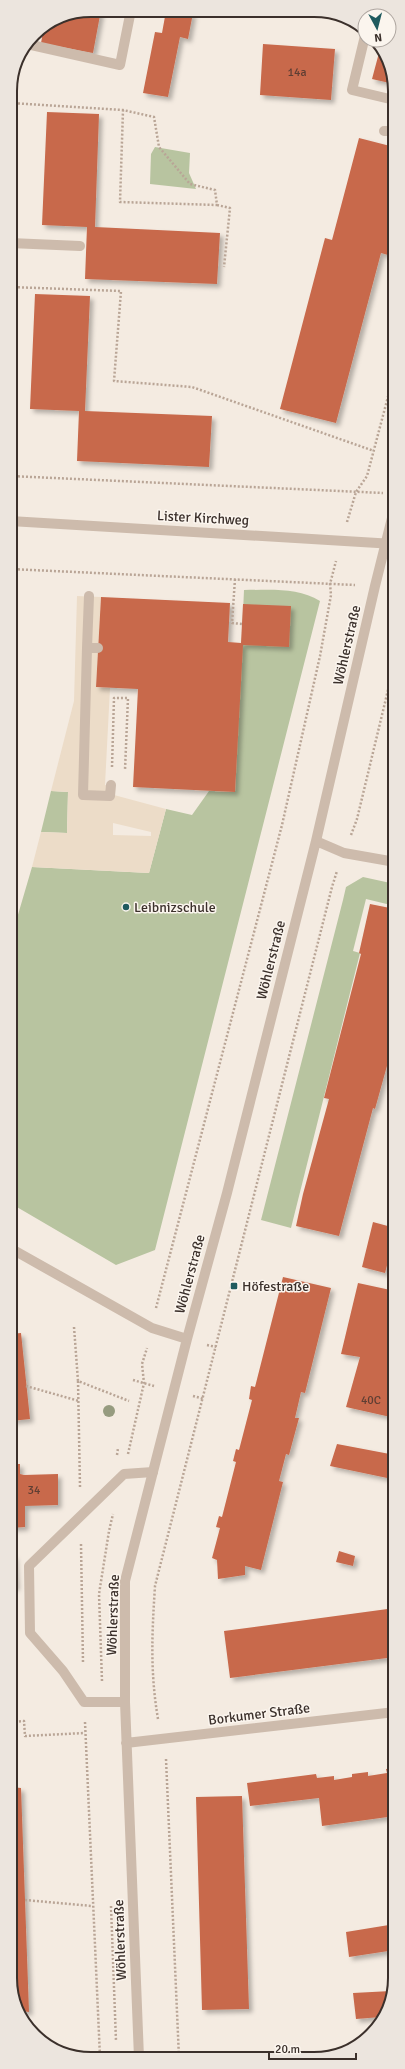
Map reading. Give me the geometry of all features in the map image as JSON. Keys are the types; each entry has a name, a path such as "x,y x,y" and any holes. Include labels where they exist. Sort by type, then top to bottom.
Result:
{"street":[{"path":"33,45 120,65 130,17"},
{"path":"362,48 352,90 388,99"},
{"path":"17,243 80,246"},
{"name":"Lister Kirchweg","path":"17,521 388,544"},
{"name":"Wöhlerstraße","path":"139,2052 126,1743 126,1581 187,1339 229,1185 316,841 375,586 388,550"},
{"path":"89,596 82,795 110,796 111,785"},
{"path":"88,648 98,648"},
{"path":"316,841 344,853 388,861"},
{"path":"17,1252 152,1328 187,1339"},
{"path":"125,1702 84,1702 62,1671 30,1633 29,1566 124,1474 153,1472"},
{"name":"Borkumer Straße","path":"126,1743 388,1713"}],"path":[{"path":"17,103 124,110 154,117 159,146 190,184 215,190 217,204"},
{"path":"124,110 120,202 217,204 230,208 224,267"},
{"path":"17,287 121,291 114,382 192,387 374,451"},
{"path":"356,492 368,476 388,397"},
{"path":"17,476 387,493"},
{"path":"17,569 375,586"},
{"path":"235,580 232,623 242,624"},
{"path":"124,1474 144,1383 142,1364 282,825 320,656 331,595 330,584"},
{"path":"179,2052 167,1766 154,1697 151,1650 155,1586 330,894 357,819 388,690"},
{"path":"111,785 114,698 128,698 125,777"},
{"path":"74,1327 78,1380 85,1733 100,2052"},
{"path":"78,1380 128,1401"},
{"path":"26,1386 78,1401"},
{"path":"17,1722 24,1721 25,1736 85,1733"},
{"path":"25,1900 92,1906"}],"green space":[{"path":"155,147 190,153 189,173 196,189 150,184 151,154"},
{"path":"244,590 284,590 302,593 320,601 155,1250 116,1265 17,1207 17,918 32,867 149,873 166,809 192,815 209,791 235,792"},
{"path":"51,791 68,792 67,833 41,832"},
{"path":"363,877 388,882 388,904 366,899 353,951 360,953 291,1228 261,1220 346,887"}],"shaded area":[{"path":"77,596 101,597 96,687 110,688 105,785 115,786 114,795 166,809 149,873 32,867 41,832 67,833 68,792 51,791 74,701","holes":["113,823 151,832 151,836 113,835"]}],"building":[{"path":"100,17 93,53 41,43 42,36 58,25 77,18"},
{"path":"165,17 192,17 188,39 180,37 168,97 143,93 155,32 162,33"},
{"path":"263,44 335,49 331,100 260,95"},
{"path":"378,55 385,72 387,82 372,79"},
{"path":"47,112 99,114 95,227 220,233 217,284 85,279 87,227 42,225"},
{"path":"359,138 388,145 388,255 381,253 336,423 280,409 325,238 332,240"},
{"path":"35,294 90,296 85,411 212,416 209,467 77,461 79,411 30,409"},
{"path":"101,597 230,603 228,642 241,643 243,604 291,606 289,647 243,645 235,792 133,787 138,689 96,687"},
{"path":"370,904 388,908 388,1062 375,1109 373,1108 339,1236 296,1226 303,1194 329,1099 324,1098 361,954 359,953"},
{"path":"373,1222 388,1226 388,1262 385,1273 362,1267"},
{"path":"283,1277 331,1288 305,1393 301,1392 295,1418 299,1418 289,1455 286,1454 279,1481 283,1482 261,1570 245,1566 245,1575 218,1579 217,1560 212,1558 220,1528 216,1527 219,1516 222,1517 236,1462 233,1461 236,1449 239,1450 252,1400 249,1399 251,1386 255,1387"},
{"path":"358,1283 388,1289 388,1416 346,1407 360,1357 341,1354"},
{"path":"17,1333 21,1333 30,1419 17,1420"},
{"path":"337,1444 388,1454 388,1478 330,1466"},
{"path":"17,1464 20,1464 20,1474 24,1475 58,1474 58,1505 25,1506 25,1527 17,1528"},
{"path":"339,1551 355,1556 353,1566 336,1562"},
{"path":"388,1609 388,1658 230,1678 224,1631"},
{"path":"386,1769 388,1769 388,1817 322,1826 319,1798 250,1806 247,1783 316,1774 317,1778 334,1776 334,1780 352,1777 352,1774 368,1772 368,1776 387,1773"},
{"path":"17,1788 21,1788 29,2012 25,2012 23,2006 17,1978"},
{"path":"242,1796 249,2009 202,2010 196,1797"},
{"path":"388,1925 388,1951 349,1957 346,1932"},
{"path":"387,1991 384,2002 376,2017 356,2019 353,1993"}],"place":[{"name":"Leibnizschule","path":"126,907"},
{"name":"Höfestraße","path":"234,1286"}]}
